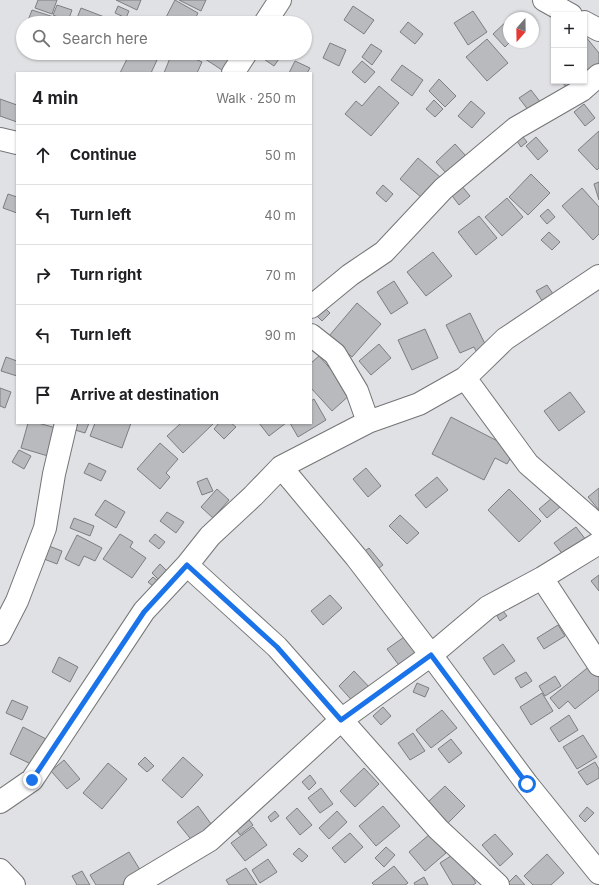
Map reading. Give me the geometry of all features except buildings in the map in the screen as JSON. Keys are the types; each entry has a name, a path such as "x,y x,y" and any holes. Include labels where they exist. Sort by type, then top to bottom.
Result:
{"street":[{"path":"544,0 566,12"},
{"path":"269,16 275,1"},
{"path":"587,24 599,30"},
{"path":"234,72 241,60"},
{"path":"312,306 350,275 384,252 443,189 516,128 582,90 599,75"},
{"path":"0,139 16,143"},
{"path":"0,802 32,780 144,612 187,565 210,536 253,496 281,467 368,422 419,404 465,378 505,339 599,276"},
{"path":"312,336 335,354 357,391 368,422"},
{"path":"465,378 528,464 599,526"},
{"path":"0,634 16,601 45,528 54,474 66,424"},
{"path":"281,467 356,557 527,784 599,873"},
{"path":"135,885 210,840 341,720 431,655 488,607 542,578 599,543"},
{"path":"187,565 277,647 438,829 498,885"},
{"path":"542,578 599,665"},
{"path":"0,870 14,885"}],"route":[{"path":"32,780 144,612 187,565 277,647 341,720 431,655 527,784"}]}
